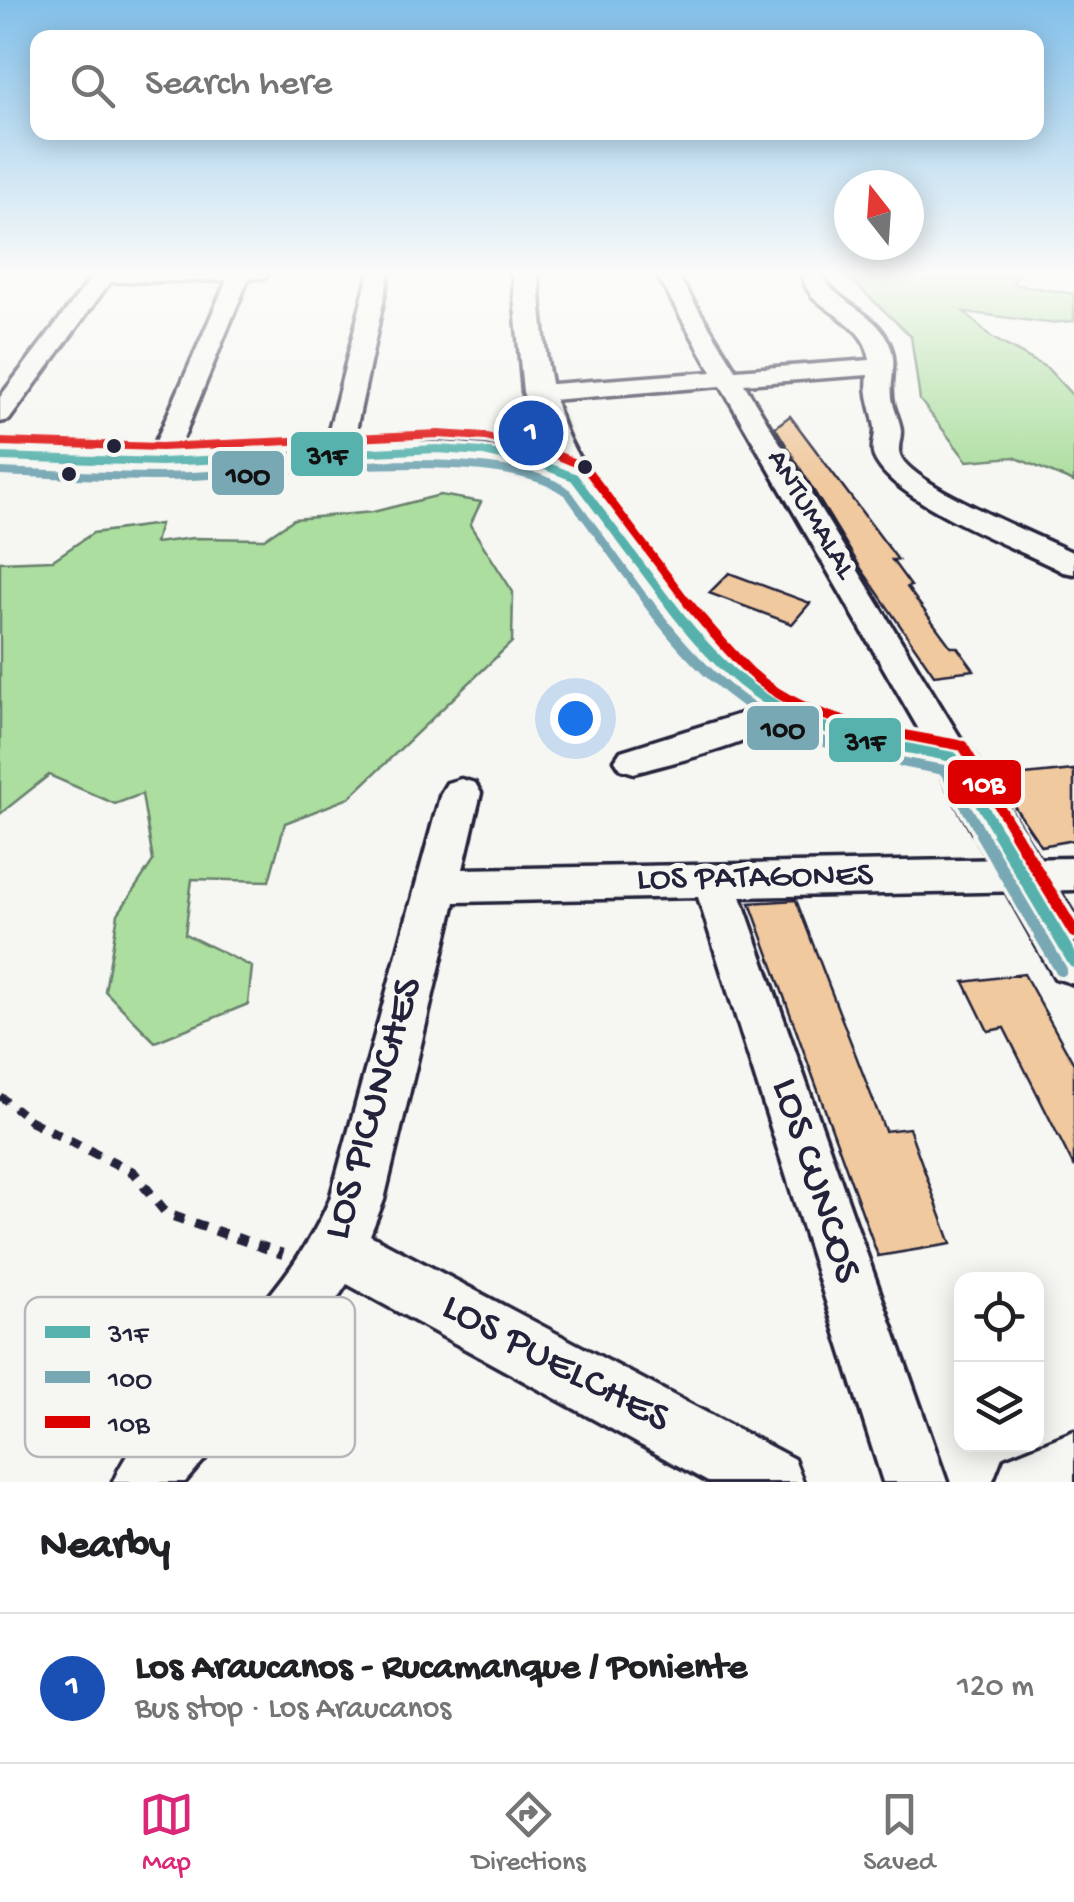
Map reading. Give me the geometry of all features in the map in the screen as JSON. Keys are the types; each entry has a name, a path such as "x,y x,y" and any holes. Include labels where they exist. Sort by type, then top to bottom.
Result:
{"street":[{"path":"0,414 54,342"},
{"path":"161,462 211,342"},
{"path":"336,454 363,342"},
{"path":"533,342 548,427 574,477 700,642 743,686 776,708 842,736 953,757 1074,962"},
{"name":"ANTUMALAL","path":"707,342 953,757"},
{"path":"877,342 884,366 879,399 888,425 885,452 897,474 930,496 1074,566"},
{"path":"539,393 884,366"},
{"path":"0,457 161,462 461,450 530,462 574,477"},
{"path":"634,760 753,723 776,708"},
{"name":"LOS PICUNCHES","path":"301,1297 333,1259 357,1200 461,793"},
{"name":"LOS PATAGONES","path":"436,886 1074,874"},
{"name":"LOS CUNCOS","path":"714,880 915,1482"},
{"name":"LOS PUELCHES","path":"333,1259 771,1482"},
{"name":"LOS PICUNCHES","path":"145,1482 166,1457"},
{"path":"1028,1482 1074,1462"}],"path":[{"path":"0,1096 22,1118 133,1172 167,1214 333,1259"}],"green space":[{"path":"912,342 1000,342 1047,368 1074,397 1074,482 1014,457 967,461 920,400"},
{"path":"440,495 481,502 470,525 513,592 512,642 349,798 285,823 269,881 192,879 185,934 252,967 248,1004 155,1042 105,991 118,914 153,861 142,794 115,804 49,775 0,814 0,562 53,560 93,533 160,524 155,543 193,538 264,539 294,519 373,512"}],"building":[{"path":"790,416 898,560 892,560 911,586 907,587 951,647 957,647 974,670 934,675 860,567 775,427"},
{"path":"729,573 810,603 792,624 709,593"},
{"path":"1074,770 1074,840 1041,846 995,778"},
{"path":"796,900 885,1131 909,1128 951,1244 878,1256 750,903"},
{"path":"1024,974 1074,1064 1074,1167 1004,1028 988,1031 964,982"}],"transit line":[{"name":"10B","path":"0,442 161,447 438,434 486,437 547,451 585,467 690,606 752,674 783,696 846,722 963,746 1074,932"},
{"name":"31F","path":"0,457 161,462 437,449 484,452 543,465 574,477 678,615 743,686 776,709 842,736 953,757 1074,962"},
{"name":"10O","path":"0,472 162,477 437,464 502,470 550,482 579,505 680,645 737,700 760,716 810,739 944,770 1061,970"}],"place":[{"name":"Los Araucanos - Rucamanque / Poniente","path":"531,433"}]}
